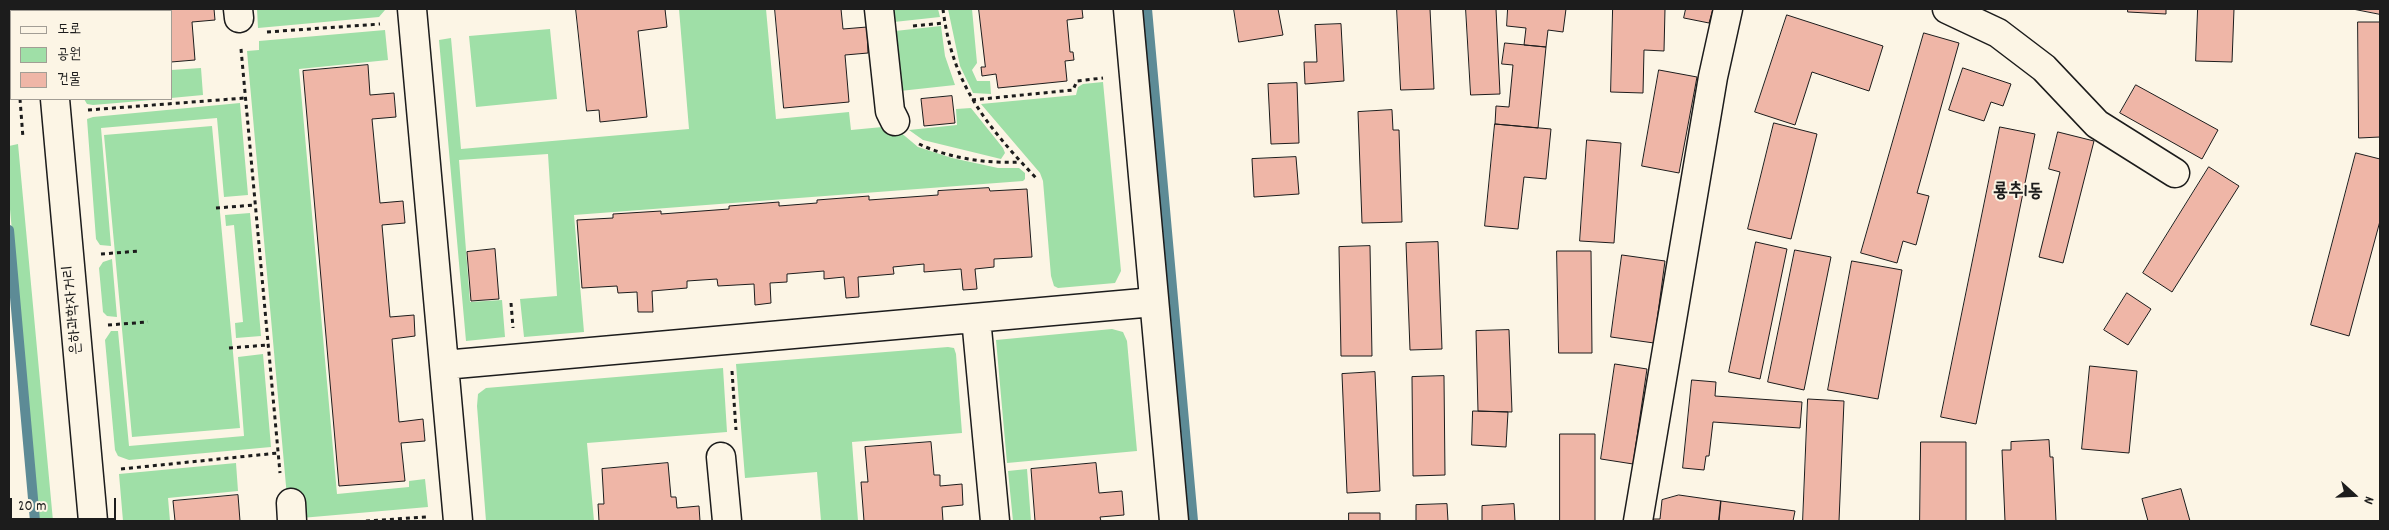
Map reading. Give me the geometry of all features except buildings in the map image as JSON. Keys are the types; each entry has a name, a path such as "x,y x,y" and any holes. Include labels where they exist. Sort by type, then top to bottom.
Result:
{"street":[{"path":"412,9 458,521"},
{"path":"879,9 890,111 895,121"},
{"path":"1128,9 1174,521"},
{"path":"1638,521 1713,77 1728,9"},
{"path":"1947,9 1998,33 2044,68 2097,124 2175,173"},
{"name":"은하과학자거리","path":"55,100 93,521"},
{"path":"444,365 1154,302"},
{"path":"976,318 995,521"},
{"path":"721,457 727,521"}],"path":[{"path":"942,9 955,68 972,100 1008,149 1036,178"},
{"path":"292,512 282,495 239,20 382,24"},
{"path":"972,100 1073,90 1077,81 1109,77"},
{"path":"81,110 245,98"},
{"path":"20,100 24,145"},
{"path":"895,121 920,145 997,163 1020,162"},
{"path":"216,208 255,205"},
{"path":"93,254 140,251"},
{"path":"511,303 513,331"},
{"path":"100,326 148,322"},
{"path":"229,348 268,344"},
{"path":"721,457 737,432 731,365"},
{"path":"113,469 278,454"},
{"path":"366,521 428,517"}],"green space":[{"path":"257,9 385,10 379,17 258,28"},
{"path":"679,9 766,9 776,119 849,112 851,130 893,126 918,147 952,158 998,168 1019,168 1025,173 1025,179 1023,181 574,215 584,332 524,337 520,299 557,296 548,154 459,160 470,302 502,300 505,337 466,341 439,40 451,38 461,149 689,129"},
{"path":"893,9 938,9 940,17 894,22"},
{"path":"948,9 972,9 977,63 972,70 977,81 990,81 991,94 973,93 960,66"},
{"path":"941,26 945,56 955,85 900,91 895,31"},
{"path":"550,29 557,99 476,107 469,36"},
{"path":"385,30 388,60 299,69 337,494 409,487 409,481 425,479 428,507 301,518 287,497 247,51 259,50 259,41"},
{"path":"201,68 203,95 172,98 172,70"},
{"path":"1103,82 1121,271 1115,283 1058,288 1054,286 1051,276 1043,181 1040,173 981,104 1076,95 1078,87 1083,84"},
{"path":"85,100 152,100 93,105 87,104"},
{"path":"240,103 248,195 224,197 217,118 101,128 111,246 100,245 96,239 87,119"},
{"path":"971,108 1003,148 1005,153 1001,159 923,140 909,130 957,125 956,109"},
{"path":"212,126 240,428 132,437 104,135"},
{"path":"18,144 53,521 38,521 9,198 9,146"},
{"path":"250,213 261,336 236,338 235,323 243,322 234,225 226,226 225,215"},
{"path":"112,259 117,317 107,316 103,312 99,268 103,262"},
{"path":"1112,329 1123,332 1127,341 1137,451 1007,463 996,340"},
{"path":"111,331 118,331 129,446 244,436 238,357 263,354 271,447 129,460 118,456 115,450 105,340"},
{"path":"954,348 956,354 962,433 852,442 858,521 821,521 817,472 745,478 736,364"},
{"path":"723,368 727,432 587,443 594,521 486,521 477,406 478,394 486,388"},
{"path":"236,463 238,491 168,498 170,521 123,521 119,474"},
{"path":"1027,469 1031,521 1013,521 1008,471"}],"waterway":[{"path":"1147,9 1193,521"},
{"path":"9,230 35,521"}],"district":[{"name":"룡추1동","path":"2018,193"}]}
